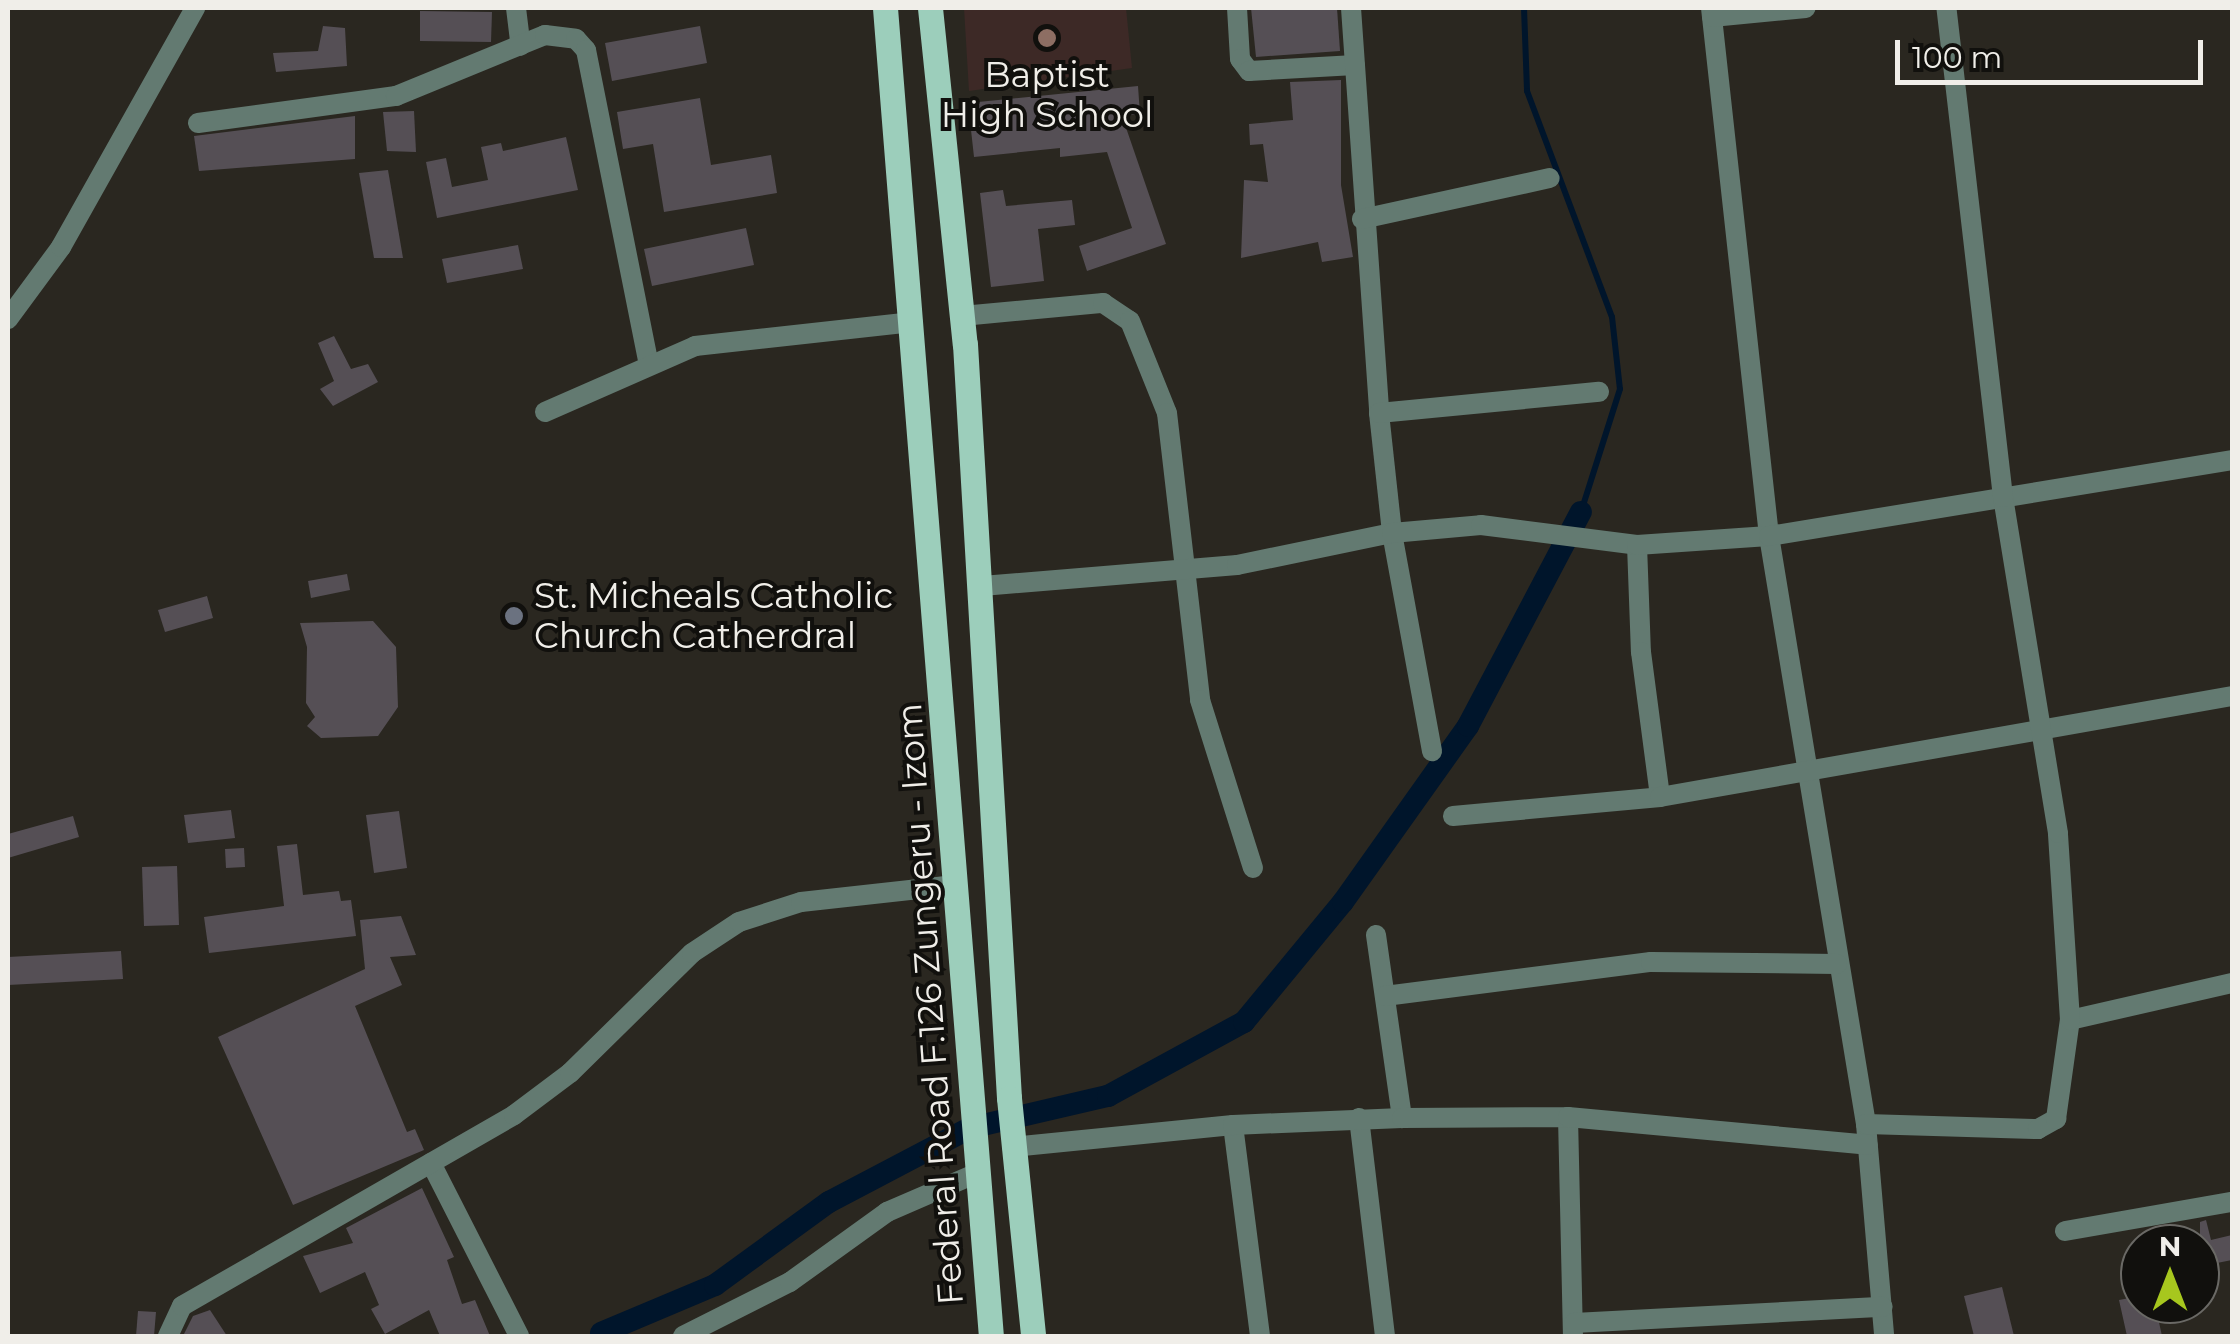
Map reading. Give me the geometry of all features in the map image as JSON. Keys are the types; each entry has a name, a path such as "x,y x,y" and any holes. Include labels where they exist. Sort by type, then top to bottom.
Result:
{"main road":[{"name":"Federal Road F.126 Zungeru - Izom","path":"885,8 913,322 974,1168 992,1336"},
{"name":"Federal Road F.126 Zungeru - Izom","path":"930,8 962,316 995,798 1012,1143 1033,1336"},
{"path":"949,802 995,798"}],"street":[{"path":"8,320 61,246 195,8"},
{"path":"516,8 521,46"},
{"path":"1237,8 1240,59 1249,71 1356,65"},
{"path":"1352,8 1362,219 1379,413 1392,533 1432,751"},
{"path":"1806,8 1711,12 1769,536 1867,1134 1884,1336"},
{"path":"1012,1143 1359,1118 1568,1118 1867,1134 2038,1129 2056,1120 2070,1020 2068,930 2042,728 2003,496 1946,8"},
{"path":"198,123 396,96 521,46 562,34 586,50 648,361"},
{"path":"1362,219 1550,178"},
{"path":"962,316 1103,303 1119,308 1167,414 1207,734 1253,868"},
{"path":"545,412 648,361 695,346 913,322"},
{"path":"1379,413 1599,392"},
{"path":"982,586 1188,570 1392,533 1496,524 1637,544 1769,536 2232,460"},
{"path":"1637,544 1641,652 1660,797"},
{"path":"1453,816 1660,797 1806,768 2232,696"},
{"path":"168,1336 182,1306 432,1163 570,1073 692,953 739,922 801,902 954,886"},
{"path":"1376,934 1402,1118"},
{"path":"1385,996 1651,962 1837,964"},
{"path":"2070,1020 2232,983"},
{"path":"1359,1118 1385,1336"},
{"path":"1568,1118 1574,1330 1882,1307"},
{"path":"1233,1125 1260,1336"},
{"path":"432,1163 519,1336"},
{"path":"683,1336 790,1282 887,1212 974,1168"},
{"path":"2065,1231 2232,1202"}],"shaded area":[{"name":"Baptist High School","path":"964,8 1126,8 1132,68 969,91"}],"building":[{"path":"1251,8 1337,8 1340,51 1256,57"},
{"path":"420,11 492,12 491,42 420,41"},
{"path":"323,26 345,28 347,66 276,72 273,53 318,51"},
{"path":"700,26 707,63 612,81 605,43"},
{"path":"1341,80 1341,185 1353,257 1322,262 1318,242 1241,258 1244,180 1268,182 1263,144 1250,145 1249,124 1293,120 1290,82"},
{"path":"1138,86 1140,114 1122,116 1166,244 1087,271 1079,246 1132,228 1107,152 1060,157 1060,148 974,157 968,103"},
{"path":"700,98 711,165 771,155 777,193 664,212 653,144 623,149 617,112"},
{"path":"414,111 416,152 387,151 383,112"},
{"path":"355,116 355,159 199,171 194,136"},
{"path":"566,137 578,190 437,218 426,162 446,158 452,187 488,180 481,147 501,143 503,151"},
{"path":"388,170 403,258 374,258 359,173"},
{"path":"1003,190 1006,206 1072,200 1075,225 1038,229 1044,281 991,287 980,193"},
{"path":"746,228 754,265 652,286 644,249"},
{"path":"518,245 523,269 447,283 442,259"},
{"path":"334,336 351,369 368,364 378,382 333,406 320,389 334,381 318,343"},
{"path":"347,574 350,590 311,598 308,581"},
{"path":"207,596 213,618 165,632 158,610"},
{"path":"373,621 396,647 398,707 378,736 321,738 307,726 315,717 306,703 307,647 300,623"},
{"path":"231,810 235,838 188,843 184,815"},
{"path":"399,811 407,868 374,873 366,815"},
{"path":"73,816 79,837 8,858 8,834"},
{"path":"297,844 303,895 339,891 341,901 351,900 356,936 209,953 204,917 284,906 277,846"},
{"path":"244,848 245,867 226,868 225,849"},
{"path":"177,866 179,925 144,926 142,867"},
{"path":"401,916 416,955 390,957 402,985 355,1006 407,1132 415,1129 424,1150 293,1205 218,1037 365,969 360,920"},
{"path":"121,951 123,979 8,985 8,957"},
{"path":"422,1188 454,1257 447,1260 462,1304 475,1300 490,1336 440,1336 429,1310 385,1334 371,1309 379,1305 365,1272 320,1293 303,1256 353,1243 346,1228"},
{"path":"2232,1235 2232,1260 2220,1262 2220,1238"},
{"path":"2002,1287 2014,1336 1974,1336 1964,1296"},
{"path":"210,1310 227,1336 183,1336 193,1316"},
{"path":"138,1311 156,1312 154,1336 136,1336"},
{"path":"2124,1324 2159,1324 2162,1336 2127,1336"}],"waterway":[{"path":"1524,8 1527,91 1612,317 1620,389 1581,512"},
{"path":"601,1333 715,1285 829,1202 970,1128 1108,1096 1244,1022 1343,902 1468,726 1581,512"},
{"path":"594,1336 601,1333"}],"place":[{"name":"Baptist High School","path":"1047,38"},
{"name":"St. Micheals Catholic Church Catherdral","path":"514,616"}]}
